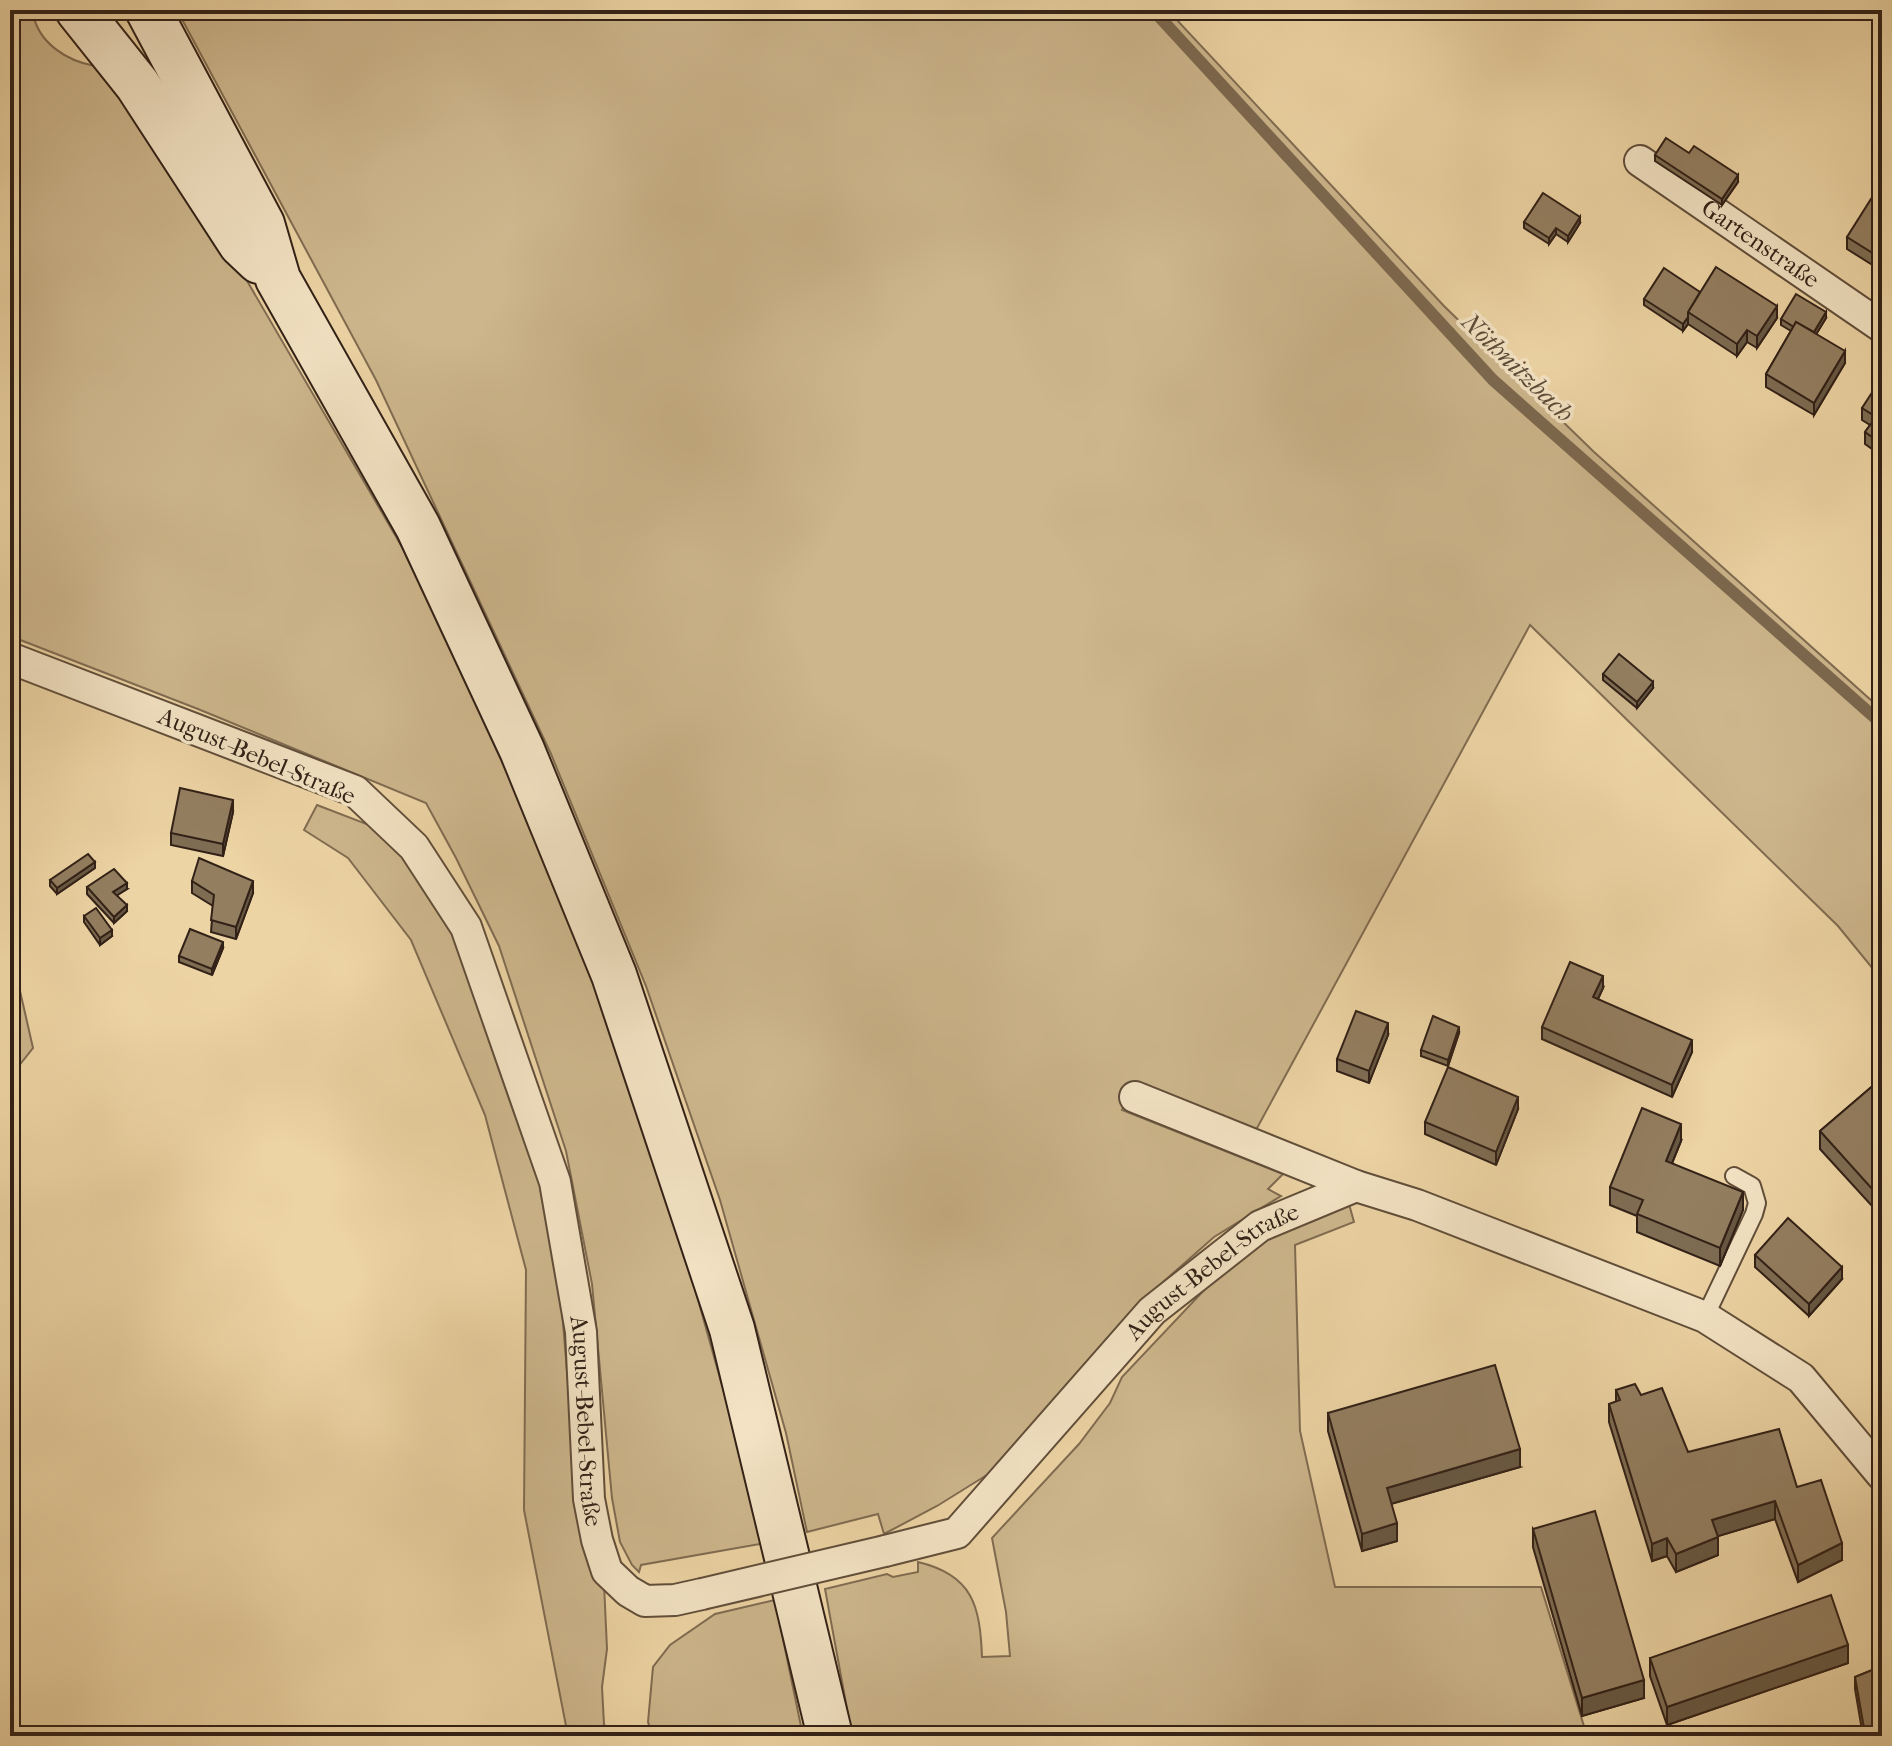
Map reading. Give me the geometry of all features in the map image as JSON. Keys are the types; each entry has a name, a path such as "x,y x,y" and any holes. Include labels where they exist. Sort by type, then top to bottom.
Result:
{"main road":[{"path":"148,10 262,224 278,279 418,527 522,750 614,975 732,1329 830,1736"},
{"path":"78,17 137,84 241,244 278,279"}],"street":[{"name":"Gartenstraße","path":"1640,161 1882,327"},
{"name":"August-Bebel-Straße","path":"10,658 355,791 414,847 466,927 555,1182 581,1332 589,1499 597,1540 607,1571 628,1591 645,1601 675,1600 957,1533 1152,1311 1260,1226 1356,1186"},
{"path":"1135,1097 1356,1186 1417,1205 1705,1317 1801,1378 1882,1475"}],"lane":[{"path":"1705,1317 1757,1203 1752,1186 1734,1176"}],"shaded area":[{"path":"10,10 33,13 41,33 55,49 74,60 95,66 190,183 402,547 467,682 592,978 683,1246 766,1543 641,1565 639,1572 620,1542 612,1498 592,1284 566,1151 499,946 426,803 10,636"},
{"path":"177,10 1171,10 1175,18 1444,306 1594,452 1882,710 1882,980 1838,926 1530,625 1256,1130 1133,1082 1122,1110 1283,1174 1268,1189 1281,1196 1214,1237 1162,1283 990,1473 884,1534 878,1514 807,1532 786,1433 720,1200 646,986 551,754 376,380"},
{"path":"317,805 377,828 412,863 446,916 475,975 546,1194 562,1310 580,1532 591,1565 604,1584 607,1649 602,1687 604,1724 609,1736 570,1736 567,1731 524,1510 526,1270 485,1115 411,940 348,858 304,830"},
{"path":"10,947 33,1048 10,1077"},
{"path":"1349,1204 1354,1222 1295,1245 1300,1431 1335,1587 1541,1587 1587,1736 852,1736 825,1589 887,1574 893,1577 918,1572 918,1562 936,1568 951,1575 970,1595 979,1622 982,1657 1010,1656 1006,1612 992,1538 1079,1444 1110,1403 1122,1377 1226,1267 1254,1244"},
{"path":"775,1600 803,1736 653,1736 648,1722 653,1667 670,1645 715,1614"}],"building":[{"path":"1666,138 1689,153 1694,146 1738,175 1722,199 1655,155"},
{"path":"1543,193 1580,217 1568,236 1556,228 1549,238 1524,222"},
{"path":"1871,199 1882,206 1882,259 1847,237"},
{"path":"1716,267 1777,306 1757,336 1747,330 1737,344 1688,312"},
{"path":"1664,268 1700,292 1683,324 1644,299"},
{"path":"1796,294 1826,312 1814,332 1796,322 1794,327 1781,319"},
{"path":"1796,322 1845,351 1814,403 1766,374"},
{"path":"1873,391 1882,396 1882,444 1865,432 1876,417 1862,408"},
{"path":"1619,654 1653,682 1637,702 1603,674"},
{"path":"180,788 233,800 223,844 171,833"},
{"path":"88,854 95,862 57,888 50,880"},
{"path":"199,858 253,881 236,927 211,920 214,895 192,881"},
{"path":"114,869 127,883 113,892 127,905 114,917 87,887"},
{"path":"96,908 112,930 100,938 84,916"},
{"path":"190,929 223,942 212,969 179,956"},
{"path":"1570,962 1603,976 1593,997 1692,1040 1672,1085 1542,1027"},
{"path":"1356,1011 1388,1023 1369,1071 1337,1059"},
{"path":"1433,1016 1459,1027 1448,1060 1421,1050"},
{"path":"1448,1067 1518,1097 1496,1152 1425,1122"},
{"path":"1882,1078 1882,1200 1820,1131"},
{"path":"1642,1108 1681,1124 1666,1161 1743,1192 1720,1248 1637,1214 1643,1200 1610,1187"},
{"path":"1788,1218 1842,1267 1809,1304 1755,1255"},
{"path":"1882,1358 1882,1373 1875,1363"},
{"path":"1495,1365 1520,1449 1387,1488 1397,1523 1362,1534 1328,1413"},
{"path":"1635,1384 1641,1395 1662,1388 1688,1452 1779,1429 1797,1487 1821,1480 1842,1543 1798,1565 1775,1501 1712,1520 1718,1537 1676,1554 1667,1538 1652,1544 1609,1404 1620,1400 1616,1390"},
{"path":"1595,1511 1644,1680 1582,1698 1533,1529"},
{"path":"1831,1595 1848,1645 1667,1707 1650,1658"},
{"path":"1882,1666 1882,1725 1864,1728 1855,1677"}],"waterway":[{"name":"Nöthnitzbach","path":"1153,10 1493,380 1882,724"}]}
